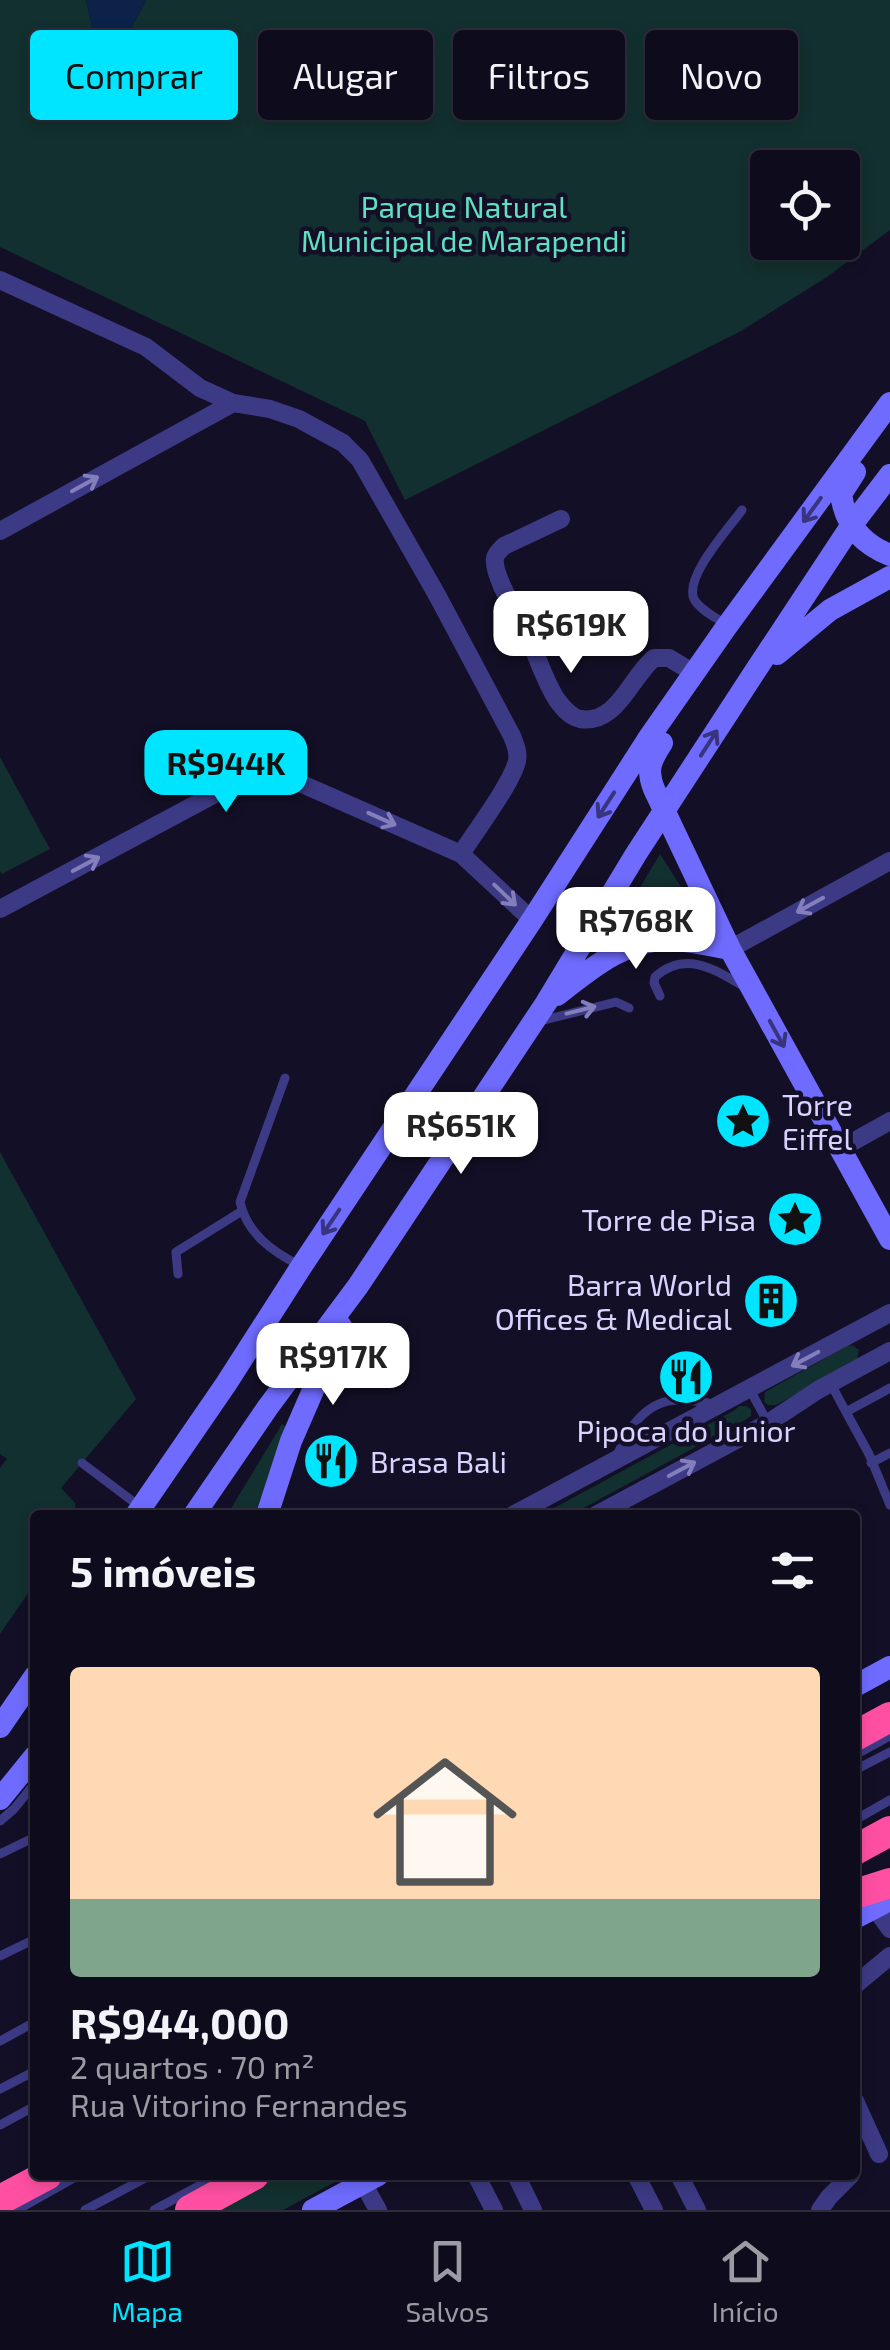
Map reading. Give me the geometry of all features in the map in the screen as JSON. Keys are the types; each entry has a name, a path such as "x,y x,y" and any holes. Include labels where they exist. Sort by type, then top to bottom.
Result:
{"highway":[{"path":"860,1733 890,1718"},
{"path":"860,1847 890,1830"},
{"path":"0,2200 38,2180"},
{"path":"190,2210 245,2180"}],"main road":[{"path":"139,1510 233,1373 650,736 890,403"},
{"path":"890,419 841,494 845,515 862,539 890,555"},
{"path":"197,1510 358,1286 546,1002 752,676 890,475"},
{"path":"752,676 830,610 890,577"},
{"path":"747,598 742,616 648,764 649,777 730,949 890,1239"},
{"path":"546,1002 618,951 640,942 670,940 730,949"},
{"path":"269,1510 290,1440 358,1286"},
{"path":"860,1683 890,1667"},
{"path":"0,1727 30,1683"},
{"path":"0,1799 30,1762"},
{"path":"313,2210 369,2180"}],"street":[{"path":"0,280 146,347 200,388 233,403 299,419 344,443 360,460 437,595 518,750 509,778 461,854"},
{"path":"0,531 233,403"},
{"path":"561,519 504,546 495,559 499,579 530,639 542,673 565,710 584,720 608,713 654,658 669,658 694,674"},
{"path":"0,909 226,788 246,780 288,778 461,854 532,920"},
{"path":"730,949 890,861"},
{"path":"840,1148 890,1121"},
{"path":"522,1510 890,1313"},
{"path":"855,1333 869,1348 865,1364"},
{"path":"605,1510 890,1351"},
{"path":"873,1900 890,1929"},
{"path":"860,1980 890,1956"},
{"path":"860,2109 885,2152 860,2168"},
{"path":"371,2180 378,2210"},
{"path":"479,2180 494,2210"},
{"path":"518,2180 533,2210"},
{"path":"639,2180 654,2210"},
{"path":"682,2180 697,2210"},
{"path":"820,2210 846,2180"}],"lane":[{"path":"727,626 695,601 692,588 696,574 742,510"},
{"path":"660,996 654,983 656,977 673,964 690,963 711,967 754,992"},
{"path":"532,1023 616,1002 629,1008"},
{"path":"285,1078 240,1202 250,1227 272,1251 301,1266"},
{"path":"178,1274 176,1252 242,1211"},
{"path":"830,1384 869,1454 890,1505"},
{"path":"750,1388 768,1422"},
{"path":"846,1412 890,1388"},
{"path":"616,1458 624,1435 637,1419 661,1403 677,1399 719,1404"},
{"path":"871,1463 890,1453"},
{"path":"82,1463 137,1510"},
{"path":"860,1752 890,1736"},
{"path":"860,1767 890,1752"},
{"path":"0,1821 30,1789"},
{"path":"860,1817 890,1800"},
{"path":"0,1854 30,1839"},
{"path":"0,1956 30,1941"},
{"path":"0,2041 30,2025"},
{"path":"0,2089 30,2074"},
{"path":"0,2125 30,2109"},
{"path":"17,2210 71,2180"},
{"path":"86,2210 142,2180"},
{"path":"154,2210 210,2180"}],"green space":[{"name":"Parque Natural Municipal de Marapendi","path":"0,0 86,0 93,30 30,30 30,120 238,120 238,30 130,30 146,0 890,0 890,230 860,252 860,150 750,150 750,260 850,260 741,331 405,500 365,421 0,247"},
{"path":"0,757 50,849 2,874 0,871"},
{"path":"660,854 697,912 656,913 617,926"},
{"path":"0,1152 136,1399 61,1488 75,1503 76,1510 30,1510 30,1590 0,1634 0,1468 7,1459 0,1454"},
{"path":"852,1345 859,1350 857,1361 776,1405 764,1402 765,1392"},
{"path":"746,1406 751,1409 751,1416 580,1510 550,1510"},
{"path":"282,1424 286,1427 258,1510 230,1510"},
{"path":"270,2180 339,2180 283,2210 215,2210"}],"water":[{"path":"86,0 146,0 130,30 93,30"}],"place":[{"name":"Torre Eiffel","path":"743,1121"},
{"name":"Torre de Pisa","path":"795,1219"},
{"name":"Barra World Offices & Medical","path":"771,1301"},
{"name":"Pipoca do Junior","path":"686,1377"},
{"name":"Brasa Bali","path":"331,1461"}]}
